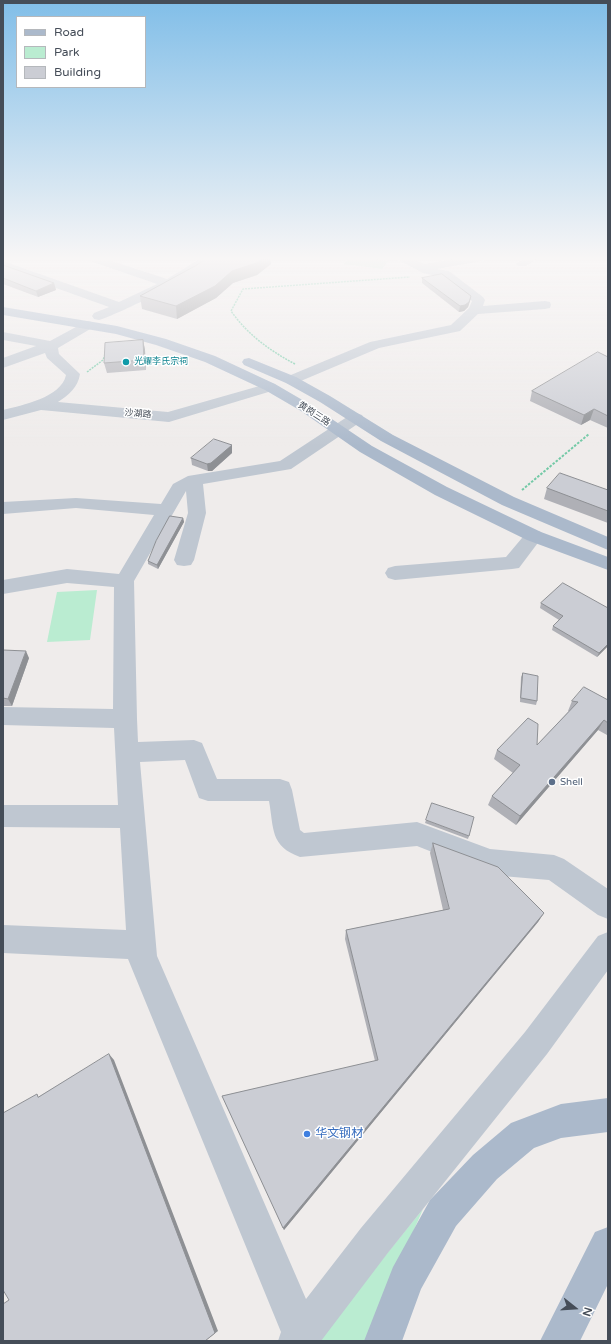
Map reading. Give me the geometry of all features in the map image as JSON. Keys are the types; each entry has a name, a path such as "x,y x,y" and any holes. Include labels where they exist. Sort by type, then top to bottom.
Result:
{"main road":[{"name":"黄岗三路","path":"93,321 210,359 270,387 306,408 387,438 508,501 608,544"},
{"name":"黄岗三路","path":"93,321 148,326 201,341 291,380 347,424 366,449 434,487 534,536 608,564"},
{"path":"383,1341 406,1280 443,1212 486,1167 523,1136 561,1121 608,1115"},
{"path":"559,1341 608,1245"}],"street":[{"path":"3,364 15,358 52,346 93,321"},
{"path":"291,380 375,345 454,328 462,321"},
{"path":"3,336 52,346"},
{"path":"41,405 66,390 73,379 73,374 52,355 52,346"},
{"name":"沙湖路","path":"3,415 41,405 169,417 270,387"},
{"path":"347,424 285,465 194,480 179,488 124,581 125,719 142,957 299,1338 374,1241 536,1043 608,946"},
{"path":"184,560 197,513 194,480"},
{"path":"3,508 76,503 166,510"},
{"path":"395,574 512,564 534,536"},
{"path":"3,587 67,576 124,581"},
{"path":"3,716 125,719"},
{"path":"127,752 194,750 208,790 280,790 288,836 300,846 418,834 490,862 554,868 608,905"},
{"path":"3,816 132,817"},
{"path":"3,939 141,945"}],"path":[{"path":"237,321 264,347 310,372"},
{"path":"73,374 90,371 103,360 117,330"},
{"path":"508,501 589,434"}],"green space":[{"path":"97,590 90,640 47,642 57,592"},
{"path":"423,1209 366,1341 316,1341"}],"building":[{"path":"143,340 144,360 104,363 105,343"},
{"path":"598,352 608,357 608,416 594,409 584,415 532,391"},
{"path":"214,439 232,445 211,463 207,464 191,458"},
{"path":"560,473 608,490 608,511 547,488"},
{"path":"170,516 183,518 157,565 148,561 156,541"},
{"path":"563,583 608,608 608,644 599,653 553,626 563,616 541,603"},
{"path":"3,650 26,651 8,699 3,698"},
{"path":"523,673 538,676 537,701 521,698"},
{"path":"584,687 608,700 608,723 604,720 520,816 492,796 520,765 497,750 528,718 538,724 537,745 578,702 572,701"},
{"path":"432,803 474,817 469,836 426,820"},
{"path":"433,843 498,867 544,913 283,1228 222,1096 378,1060 346,930 449,909"},
{"path":"109,1054 215,1333 205,1341 3,1341 3,1304 9,1300 3,1290 3,1113 37,1094 38,1097"}],"place":[{"name":"光耀李氏宗祠","path":"126,362"},
{"name":"Shell","path":"552,782"},
{"name":"华文钢材","path":"307,1134"}]}
